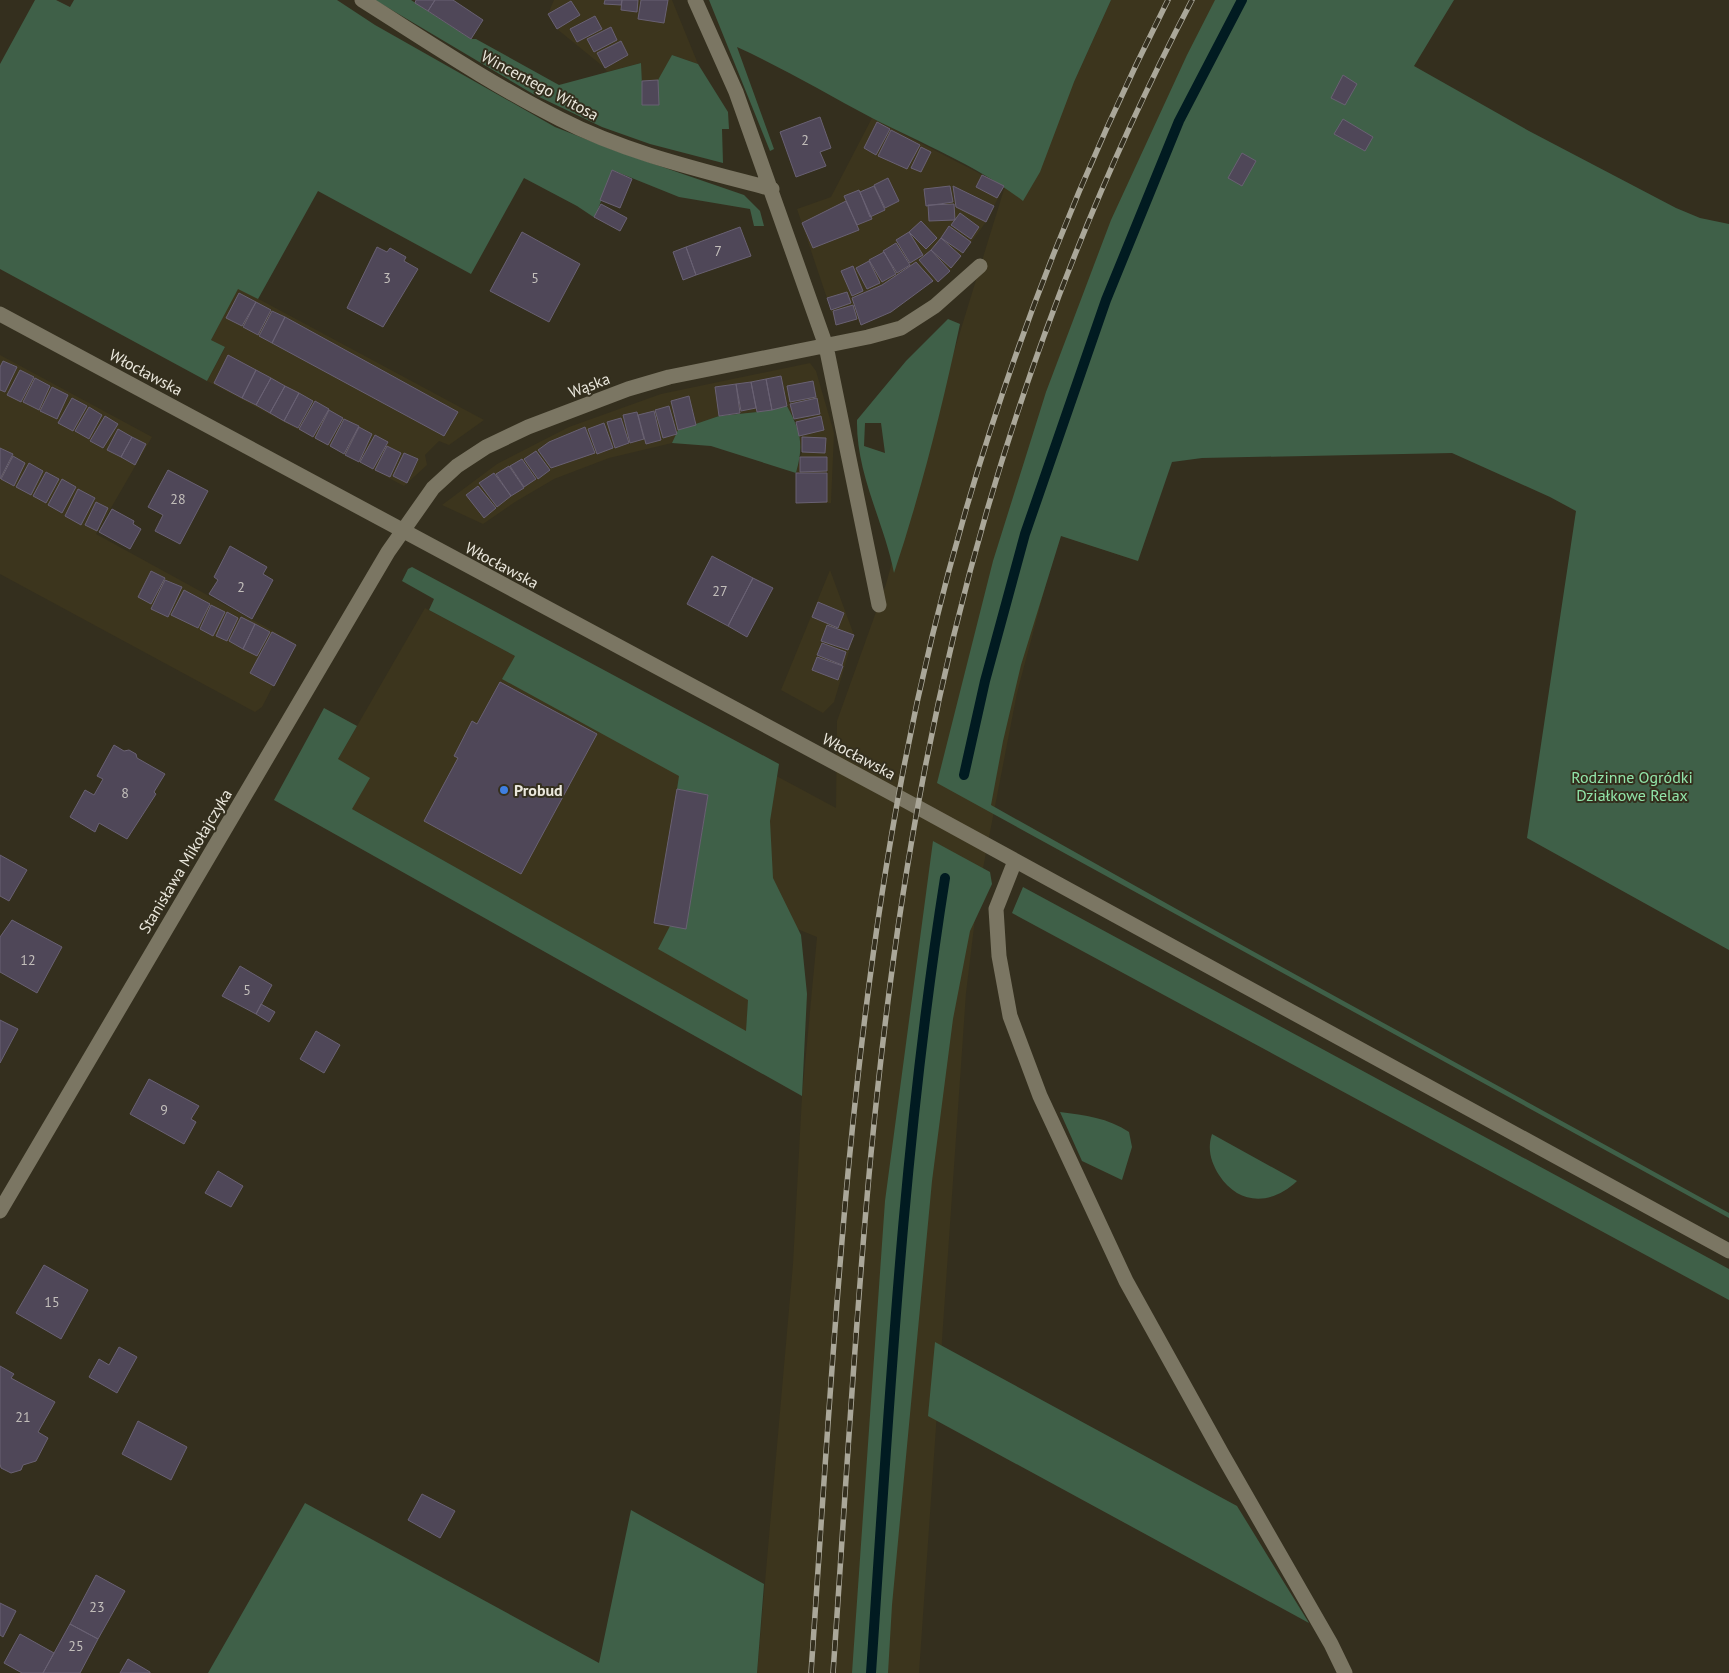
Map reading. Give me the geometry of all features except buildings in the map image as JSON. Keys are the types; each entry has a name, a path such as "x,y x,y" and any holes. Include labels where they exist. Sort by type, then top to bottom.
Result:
{"street":[{"name":"Wincentego Witosa","path":"362,0 446,54 560,120 610,141 772,190"},
{"path":"695,0 736,92 826,346 879,604"},
{"name":"Wąska","path":"403,530 433,488 457,466 486,447 528,427 628,389 669,377 826,346 901,328 935,306 980,266"},
{"name":"Włocławska","path":"0,314 1015,861 1729,1251"},
{"name":"Stanisława Mikołajczyka","path":"0,1211 258,771 403,530"},
{"path":"1015,861 996,909 999,956 1010,1016 1040,1096 1126,1281 1331,1644 1345,1673"}],"shaded area":[{"path":"554,0 672,0 698,64 672,55 659,105 642,105 641,63 607,72 605,68 557,29 548,14"},
{"path":"1111,0 1269,0 1138,561 1059,535 1017,693 978,894 966,993 919,1673 757,1673 793,1264 802,1096 817,937 755,912 746,1032 352,809 338,759 425,608 515,656 745,759 836,808 837,721 886,584 920,462 1005,186 1074,82"},
{"path":"872,118 1004,186 986,222 950,271 938,282 933,281 891,312 861,325 857,319 836,325 797,209 831,197"},
{"path":"238,288 484,420 449,445 439,441 425,455 427,465 404,486 207,381 225,348 211,340"},
{"path":"0,355 152,437 96,534 295,643 262,707 255,712 0,574"},
{"path":"810,363 816,371 834,433 831,503 796,503 796,473 802,452 796,422 787,406 757,412 719,416 679,430 672,443 609,458 554,479 483,524 442,505 497,464 569,427 661,394"},
{"path":"830,570 854,635 834,702 823,713 781,690"}],"green space":[{"path":"35,0 56,0 70,7 74,0 337,0 375,25 555,127 616,151 744,195 760,211 764,226 754,226 750,209 679,197 612,170 595,218 577,206 524,178 471,274 318,191 258,299 238,289 211,340 225,347 207,381 0,269 0,64"},
{"path":"375,0 411,0 471,39 476,39 559,85 641,63 643,105 658,105 658,80 672,55 698,64 728,112 729,129 722,129 723,163 650,144 602,127 533,94"},
{"path":"709,0 1111,0 1074,82 1040,172 1023,201 1006,188 969,166 872,118 788,72 737,47 774,149 770,151"},
{"name":"Rodzinne Ogródki Działkowe Relax","path":"1215,0 1454,0 1414,66 1529,131 1676,208 1700,218 1729,224 1729,950 1527,838 1576,511 1550,497 1452,453 1202,458 1172,462 1138,561 1061,536 1021,665 1003,741 991,805 1729,1213 1729,1218 937,783 993,561 1046,392 1111,220 1187,55"},
{"path":"948,319 960,324 930,450 894,573 861,460 857,420 906,361","holes":["865,423 881,423 885,453 864,446"]},
{"path":"787,406 800,438 800,454 796,473 711,446 672,443 678,430 719,416 757,412"},
{"path":"412,567 779,764 770,821 773,878 801,935 807,994 802,1096 274,800 324,708 357,726 338,759 370,778 352,809 746,1031 748,1000 658,949 670,926 686,928 708,795 677,789 679,776 502,679 515,656 429,610 434,599 402,581 408,569"},
{"path":"933,841 990,872 992,884 970,931 953,1019 932,1181 892,1605 888,1673 852,1673 885,1201"},
{"path":"1023,887 1729,1269 1729,1300 1012,913"},
{"path":"1060,1112 1105,1120 1129,1132 1132,1147 1122,1180 1082,1161"},
{"path":"1212,1134 1297,1181 1277,1195 1267,1198 1256,1199 1236,1192 1227,1185 1214,1165 1210,1150"},
{"path":"935,1342 1237,1506 1309,1623 928,1416"},
{"path":"305,1503 599,1663 631,1510 764,1584 757,1673 208,1673"}],"waterway":[{"path":"964,775 985,681 1025,534 1106,300 1179,121 1242,0"},
{"path":"871,1673 891,1374 908,1175 930,977 945,878"}],"railway":[{"path":"811,1673 834,1336 854,1111 867,999 883,888 902,777 923,676 948,576 976,477 1008,379 1043,282 1081,187 1123,93 1168,0"},
{"path":"833,1673 864,1227 887,1005 903,894 922,784 943,682 968,581 996,481 1028,382 1063,285 1145,93 1192,0"}],"place":[{"name":"Probud","path":"504,790"}]}
